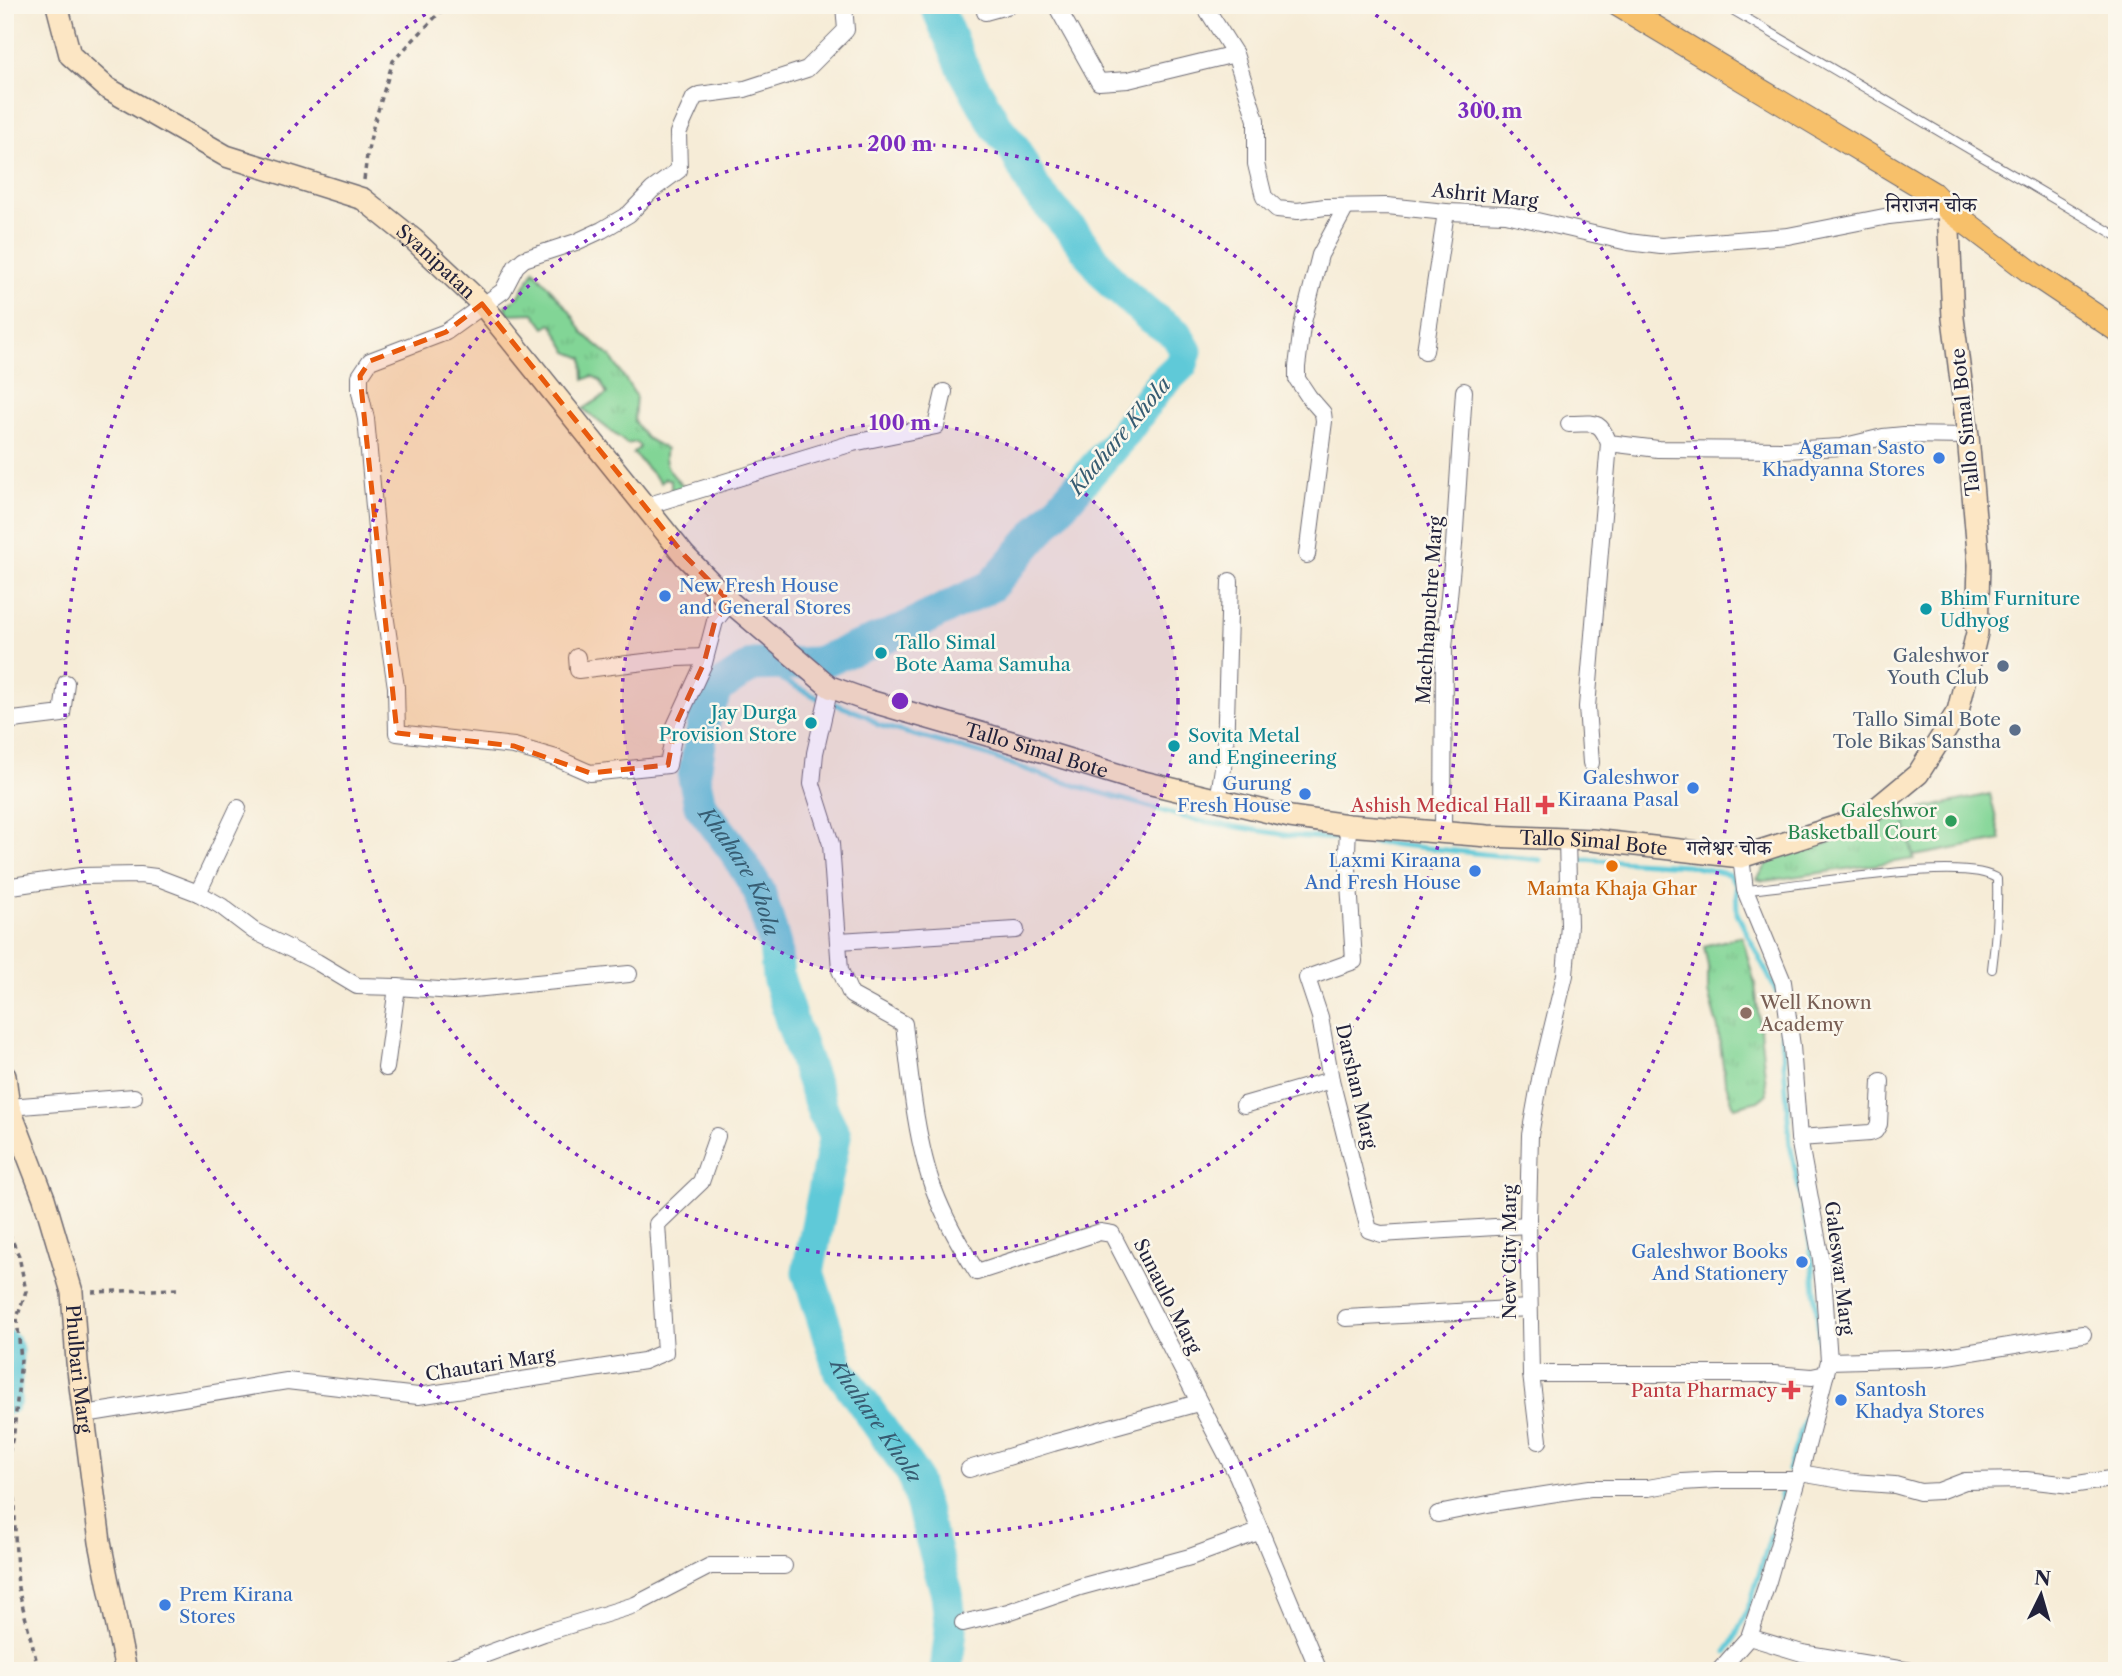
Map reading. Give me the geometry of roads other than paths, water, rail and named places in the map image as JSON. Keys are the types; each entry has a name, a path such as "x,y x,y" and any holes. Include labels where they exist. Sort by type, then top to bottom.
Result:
{"main road":[{"name":"Syanipatan","path":"57,5 70,55 107,88 226,156 363,199 413,239 482,304 685,556 751,621"},
{"path":"1618,5 1932,193 1948,209 2032,273 2117,330"},
{"name":"Tallo Simal Bote","path":"751,621 823,680 866,700 1139,781 1218,802 1290,817 1443,833 1567,839 1741,858 1866,817 1918,774 1958,711 1977,633 1979,564 1968,436 1953,318 1948,209"},
{"name":"Phulbari Marg","path":"5,1076 9,1107 44,1198 72,1292 77,1362 100,1542 127,1671"}],"street":[{"path":"730,602 715,621 705,657 675,726 668,765 590,773 556,758 514,746 397,733 394,663 380,580 360,376 370,361 446,332 503,291 516,266 524,259 576,242 629,214 652,190 678,170 678,133 694,98 745,89 807,69 846,30 844,5"},
{"path":"985,12 1010,5"},
{"path":"1056,5 1099,82 1128,79 1235,54"},
{"name":"Ashrit Marg","path":"1203,5 1235,54 1256,120 1256,164 1264,197 1278,209 1298,211 1387,206 1506,214 1628,242 1661,246 1788,236 1889,216 1948,209"},
{"path":"1307,555 1324,421 1323,413 1297,379 1297,368 1302,326 1320,255 1346,207"},
{"path":"1425,351 1446,212"},
{"name":"Machhapuchre Marg","path":"1443,833 1444,648 1464,391"},
{"path":"646,506 853,443 936,426 944,392"},
{"path":"1569,424 1596,424 1603,427 1609,443 1587,707 1591,762"},
{"path":"1609,443 1658,449 1784,450 1841,447 1904,435 1968,436"},
{"path":"1218,802 1225,754 1230,581"},
{"path":"577,657 578,670 705,657"},
{"name":"Sunaulo Marg","path":"823,680 812,784 831,844 840,970 851,995 904,1024 911,1083 925,1157 931,1179 958,1244 977,1272 1100,1232 1112,1234 1237,1475 1319,1671"},
{"path":"5,721 62,714 66,683"},
{"path":"198,893 238,808"},
{"name":"Darshan Marg","path":"1348,825 1347,852 1354,961 1307,978 1320,1017 1331,1080 1369,1230 1381,1234 1528,1224"},
{"name":"New City Marg","path":"1539,1440 1531,1374 1529,1308 1530,1135 1541,1074 1565,975 1569,925 1567,839"},
{"name":"Galeswar Marg","path":"1719,1671 1749,1637 1768,1581 1827,1367 1821,1259 1799,1138 1792,1046 1783,982 1745,890 1741,858"},
{"path":"5,887 80,876 156,877 198,893 254,931 317,962 356,986 397,986 453,991 629,974"},
{"path":"839,941 1016,930"},
{"path":"386,1068 397,986"},
{"path":"1244,1105 1331,1080"},
{"path":"1799,1138 1875,1131 1878,1124 1881,1081"},
{"path":"9,1107 134,1097"},
{"name":"Chautari Marg","path":"85,1414 287,1381 418,1396 644,1361 665,1352 657,1224 701,1182 717,1136"},
{"path":"1346,1318 1529,1308"},
{"path":"1531,1374 1774,1374 1812,1377 1827,1367 1935,1358 2083,1334"},
{"path":"969,1469 1198,1403"},
{"path":"1438,1514 1590,1488 1648,1488 1682,1482 1798,1476 1895,1485 1920,1492 1939,1491 1965,1481 2026,1480 2071,1485 2110,1479"},
{"path":"964,1623 1190,1557 1261,1531"},
{"path":"440,1671 544,1633 635,1605 710,1566 784,1566"},
{"path":"1749,1637 1802,1653 1908,1670"},
{"path":"1799,1671 1802,1653"}],"lane":[{"path":"1724,5 2117,236"},
{"path":"1745,890 1876,874 1951,870 1990,873 1997,879 1998,928 1992,969"}],"waterway":[{"name":"Khahare Khola","path":"936,5 964,70 996,126 1013,147 1036,191 1074,233 1112,283 1148,315 1176,334 1186,351 1182,364 1158,387 1123,435 991,586 898,632 817,663 753,665 719,687 707,709 703,726 694,777 700,805 734,850 759,891 775,945 778,977 791,1020 824,1114 835,1136 808,1272 839,1369 913,1474 947,1594 951,1630 946,1671"},
{"path":"753,665 818,698"},
{"path":"832,703 867,716 878,725 983,754 1050,778 1194,820 1292,836 1337,839"},
{"path":"1351,840 1540,860"},
{"path":"1579,859 1687,865 1728,874 1736,883 1737,913 1778,995"},
{"path":"1781,1021 1790,1144 1813,1268 1820,1348 1817,1369"},
{"name":"Khahare Khola","path":"5,1346 5,1399"},
{"path":"1788,1470 1810,1403 1814,1380"},
{"path":"1726,1652 1751,1601 1784,1483"}],"place":[{"name":"Agaman Sasto Khadyanna Stores","path":"1939,458"},
{"name":"New Fresh House and General Stores","path":"665,596"},
{"name":"Bhim Furniture Udhyog","path":"1926,609"},
{"name":"Tallo Simal Bote Aama Samuha","path":"881,653"},
{"name":"Galeshwor Youth Club","path":"2003,666"},
{"name":"Jay Durga Provision Store","path":"811,723"},
{"name":"Tallo Simal Bote Tole Bikas Sanstha","path":"2015,730"},
{"name":"Sovita Metal and Engineering","path":"1174,746"},
{"name":"Galeshwor Kiraana Pasal","path":"1693,788"},
{"name":"Gurung Fresh House","path":"1305,794"},
{"name":"Ashish Medical Hall","path":"1545,805"},
{"name":"Galeshwor Basketball Court","path":"1951,821"},
{"name":"Mamta Khaja Ghar","path":"1612,866"},
{"name":"Laxmi Kiraana And Fresh House","path":"1475,871"},
{"name":"Well Known Academy","path":"1746,1013"},
{"name":"Galeshwor Books And Stationery","path":"1802,1262"},
{"name":"Panta Pharmacy","path":"1791,1390"},
{"name":"Santosh Khadya Stores","path":"1841,1400"},
{"name":"Prem Kirana Stores","path":"165,1605"}],"district":[{"name":"निराजन चोक","path":"1931,205"},
{"name":"गलेश्वर चोक","path":"1729,848"}]}
